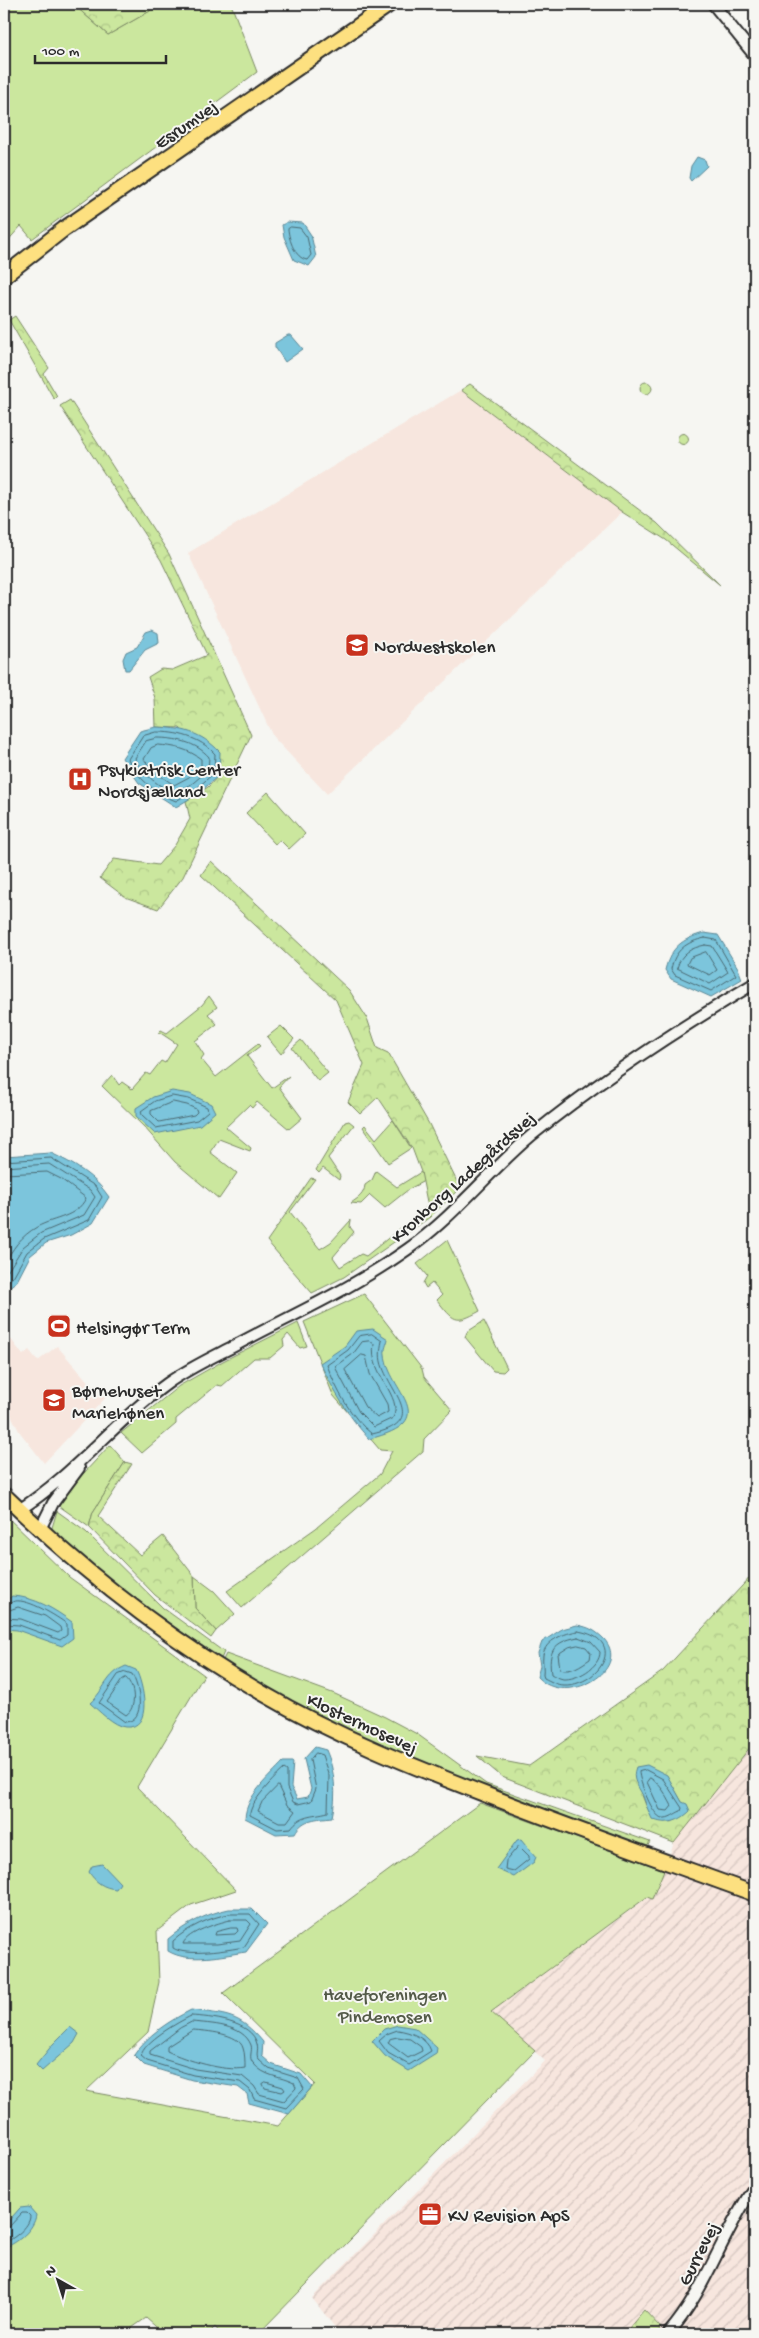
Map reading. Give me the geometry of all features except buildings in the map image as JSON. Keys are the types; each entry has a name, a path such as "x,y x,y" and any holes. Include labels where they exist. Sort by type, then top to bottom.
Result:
{"main road":[{"name":"Esrumvej","path":"4,276 64,229 390,4"},
{"name":"Klostermosevej","path":"4,1495 113,1592 201,1655 264,1694 331,1729 421,1770 542,1817 755,1894"}],"street":[{"path":"713,4 755,56"},
{"name":"Kronborg Ladegårdsvej","path":"19,1510 42,1495 137,1408 170,1382 207,1360 375,1272 410,1248 448,1216 513,1152 569,1106 647,1050 755,983"},
{"name":"Kronborg Ladegårdsvej","path":"40,1529 53,1503 85,1461 89,1452"},
{"name":"Gurrevej","path":"668,2334 696,2294 734,2220 755,2186"}],"shaded area":[{"name":"Nordvestskolen","path":"461,390 622,512 327,794 273,737 188,553"},
{"name":"Børnehuset Mariehønen","path":"10,1338 23,1355 29,1350 38,1361 57,1346 91,1385 110,1393 44,1463 19,1431 4,1401 4,1342"},
{"path":"755,1741 755,2334 655,2334 661,2328 644,2310 624,2334 340,2334 312,2298 545,2061 491,2012 648,1897 652,1899 674,1843"}],"green space":[{"path":"4,4 73,4 108,35 150,11 155,4 231,4 257,72 32,239 21,226 4,245"},
{"path":"73,4 155,4 150,11 108,35"},
{"path":"15,316 49,368 44,374 57,396 54,399 9,320"},
{"path":"646,382 652,388 646,394 640,388"},
{"path":"470,384 657,523 720,585 666,540 622,512 461,390"},
{"path":"70,400 169,554 251,735 183,877 158,909 125,897 100,878 114,859 158,865 175,845 190,819 186,801 208,787 219,775 180,728 156,727 155,698 148,677 161,669 172,670 207,655 161,560 60,406"},
{"path":"683,433 689,439 683,445 677,439"},
{"path":"268,792 305,834 289,849 280,840 275,844 246,813"},
{"path":"211,861 349,990 367,1018 377,1048 388,1053 429,1124 460,1188 430,1217 421,1172 412,1148 378,1097 360,1114 348,1102 364,1065 336,1000 201,875"},
{"path":"209,996 217,1007 208,1014 217,1024 195,1041 204,1055 201,1059 216,1077 258,1044 260,1046 247,1056 272,1088 289,1076 279,1087 302,1118 289,1129 257,1102 252,1108 249,1105 226,1127 251,1148 250,1151 219,1139 210,1152 237,1173 219,1199 175,1162 144,1127 102,1086 112,1075 119,1085 122,1082 132,1089 146,1073 150,1075 161,1061 165,1063 177,1044 159,1032 161,1030 167,1033 202,1005"},
{"path":"281,1026 294,1039 281,1054 267,1037"},
{"path":"301,1040 328,1073 318,1081 292,1048"},
{"path":"393,1120 411,1148 388,1163 363,1127 365,1125 376,1139"},
{"path":"349,1121 354,1125 328,1158 340,1176 339,1180 323,1168 319,1173 316,1170 345,1122"},
{"path":"376,1171 397,1187 421,1172 424,1181 409,1189 385,1208 370,1195 361,1204 351,1203 362,1194 365,1185 372,1180"},
{"path":"311,1178 315,1179 290,1212 320,1249 331,1242 351,1220 350,1227 354,1232 333,1257 340,1267 361,1254 366,1256 428,1206 430,1217 344,1277 312,1293 267,1241"},
{"path":"447,1240 480,1311 460,1319 456,1319 447,1313 437,1300 442,1295 432,1283 426,1288 423,1283 427,1276 417,1264"},
{"path":"364,1294 422,1369 424,1377 452,1410 424,1439 423,1451 242,1608 227,1591 316,1528 380,1474 392,1451 380,1450 333,1395 304,1322"},
{"path":"484,1321 507,1368 503,1372 493,1371 465,1337 467,1332"},
{"path":"298,1323 307,1346 300,1348 288,1334 283,1340 284,1346 270,1358 254,1358 222,1386 217,1385 176,1419 176,1424 142,1453 121,1433 179,1386 223,1361"},
{"path":"110,1445 125,1462 93,1512 89,1527 59,1506 71,1487"},
{"path":"125,1462 132,1464 98,1516 140,1555 163,1536 194,1576 195,1608 216,1631 211,1638 155,1595 89,1527 93,1512"},
{"path":"57,1511 86,1532 163,1608 224,1652 221,1659 127,1594 51,1531"},
{"name":"Haveforeningen Pindemosen","path":"4,1514 69,1577 204,1675 137,1787 236,1890 191,1905 157,1931 159,1982 148,2032 86,2091 278,2126 315,2084 223,1993 480,1803 664,1870 652,1899 647,1897 491,2012 535,2051 258,2334 221,2334 215,2327 208,2334 164,2334 146,2318 129,2330 129,2334 4,2334"},
{"path":"755,1572 755,1741 674,1843 502,1777 477,1756 529,1766 663,1671","holes":["667,1776 682,1802 680,1816 672,1822 647,1808 642,1795"]},
{"path":"194,1576 214,1591 235,1614 216,1631 195,1608"},
{"path":"226,1654 335,1694 385,1717 417,1734 486,1784 650,1842 647,1847 538,1808 429,1766 376,1743 324,1718 273,1690 223,1660"},
{"path":"644,2310 661,2328 655,2334 624,2334"}],"water":[{"path":"697,157 705,160 707,166 691,181 689,178 691,166"},
{"path":"287,222 303,223 311,235 316,257 309,266 294,260 284,237 282,225"},
{"path":"291,335 303,349 285,362 275,347 275,343"},
{"path":"152,630 158,633 159,643 145,650 129,670 125,670 123,659 126,652 137,647 146,632"},
{"path":"156,727 191,732 206,740 220,752 219,775 199,793 176,807 139,783 122,758 140,731"},
{"path":"704,933 718,935 738,968 742,979 711,997 671,979 665,970 667,962 678,945 689,938"},
{"path":"172,1091 190,1094 211,1104 215,1112 200,1125 155,1134 136,1116 136,1108 153,1097"},
{"path":"51,1153 83,1171 109,1197 93,1223 71,1235 46,1243 30,1256 17,1281 4,1291 4,1156"},
{"path":"373,1329 388,1339 385,1352 388,1368 407,1404 408,1414 404,1423 392,1431 369,1439 342,1403 320,1363 345,1346 356,1331"},
{"path":"12,1596 36,1601 65,1617 72,1622 73,1638 62,1646 17,1630 4,1629 4,1602"},
{"path":"577,1625 592,1630 604,1639 610,1651 609,1662 603,1673 592,1681 578,1687 549,1686 537,1677 540,1666 538,1653 542,1642 562,1629"},
{"path":"126,1666 136,1670 139,1676 144,1705 140,1721 134,1726 125,1727 111,1721 90,1703 114,1673"},
{"path":"315,1747 326,1750 333,1774 335,1791 332,1817 306,1822 295,1833 276,1834 245,1818 249,1802 283,1762 293,1762 291,1787 297,1799 308,1797 311,1789 304,1759"},
{"path":"647,1765 667,1775 682,1802 687,1804 690,1811 686,1815 668,1822 652,1819 634,1775 636,1767"},
{"path":"521,1839 536,1857 534,1862 514,1877 496,1869 517,1840"},
{"path":"102,1864 120,1883 116,1889 100,1884 89,1872 92,1866"},
{"path":"229,1909 252,1909 267,1924 246,1952 196,1958 176,1955 168,1951 168,1939 182,1929 196,1920"},
{"path":"191,2010 231,2017 247,2025 263,2042 262,2056 271,2064 301,2074 312,2087 289,2114 249,2103 247,2094 238,2087 192,2080 144,2065 134,2055 145,2041 159,2029"},
{"path":"398,2025 415,2028 437,2048 436,2054 409,2071 385,2056 372,2041 384,2029"},
{"path":"70,2027 79,2034 74,2043 42,2071 36,2065"},
{"path":"29,2207 36,2215 32,2226 14,2243 4,2248 4,2226 20,2208"}],"place":[{"name":"Nordvestskolen","path":"357,645"},
{"name":"Psykiatrisk Center Nordsjælland","path":"80,779"},
{"name":"Helsingør Term","path":"59,1326"},
{"name":"Børnehuset Mariehønen","path":"54,1400"},
{"name":"KV Revision ApS","path":"430,2214"}]}
